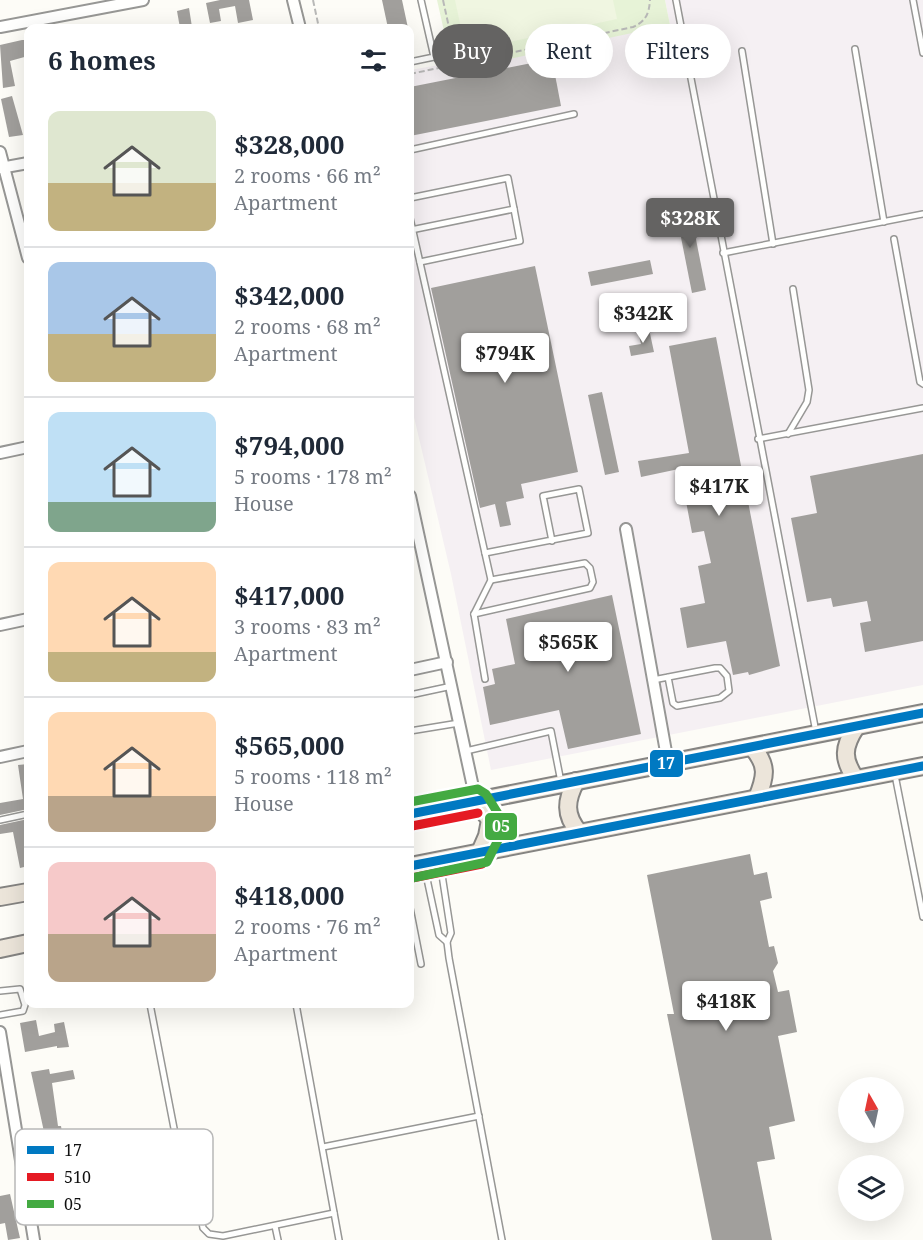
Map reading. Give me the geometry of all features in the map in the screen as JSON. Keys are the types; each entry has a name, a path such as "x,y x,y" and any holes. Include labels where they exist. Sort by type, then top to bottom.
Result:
{"highway":[{"path":"414,813 923,713"},
{"path":"856,727 847,742 844,756 856,779"},
{"path":"752,747 763,761 766,773 757,798"},
{"path":"425,863 923,766"},
{"path":"569,782 567,813 579,832"},
{"path":"476,801 490,820 487,836 480,852"},
{"path":"0,897 24,893"},
{"path":"0,949 24,944"}],"street":[{"path":"0,27 143,0"},
{"path":"293,0 299,24"},
{"path":"0,152 2,168 24,244"},
{"path":"2,168 24,164"},
{"path":"0,453 24,448"},
{"path":"626,529 668,763"},
{"path":"414,538 447,662 476,801"},
{"path":"0,625 24,620"},
{"path":"414,669 447,662"},
{"path":"0,757 24,752"},
{"path":"0,1032 16,1129"},
{"path":"32,1225 34,1240"}],"lane":[{"path":"414,61 434,57 421,0"},
{"path":"676,0 758,439 817,734"},
{"path":"913,0 923,53"},
{"path":"855,49 884,222"},
{"path":"742,51 772,244"},
{"path":"414,149 574,114"},
{"path":"414,197 508,178 520,241 420,262"},
{"path":"414,229 514,209"},
{"path":"723,253 923,214"},
{"path":"894,239 920,382 923,384"},
{"path":"414,241 491,580 474,614 485,679"},
{"path":"788,434 807,402 809,390 793,289"},
{"path":"758,439 923,408"},
{"path":"485,553 552,541 588,533 579,489 543,496 552,541"},
{"path":"474,614 590,588 593,582 590,568 585,563 491,580"},
{"path":"653,680 668,677 720,668 727,676 729,692 720,698 677,706 673,703 668,677"},
{"path":"414,694 452,686"},
{"path":"414,730 459,723"},
{"path":"465,751 551,731 569,782"},
{"path":"894,772 923,917"},
{"path":"0,820 24,815"},
{"path":"425,863 439,935 447,942"},
{"path":"425,863 451,933 447,942 502,1240"},
{"path":"414,928 421,964"},
{"path":"0,991 20,989 24,1002"},
{"path":"0,1015 22,1011 24,1007"},
{"path":"151,1008 173,1129"},
{"path":"297,1008 323,1147 337,1240"},
{"path":"323,1147 478,1116"},
{"path":"202,1225 203,1228 215,1236 334,1213"},
{"path":"275,1226 278,1240"}],"path":[{"path":"313,0 318,24"},
{"path":"443,0 448,24"},
{"path":"513,52 633,27 642,23 649,14 650,0"},
{"path":"414,73 432,69"}],"shaded area":[{"path":"665,0 923,0 923,685 491,770 451,574 414,417 414,69 432,66 432,78 513,78 513,52 525,50 525,78 613,78 613,35 625,33 625,78 731,78 731,24 670,24"}],"green space":[{"path":"437,0 665,0 670,24 625,24 625,35 613,37 613,24 525,24 525,56 513,58 513,24 442,24"},
{"path":"455,0 613,0 617,19 594,24 525,24 525,39 513,41 513,24 460,24"}],"building":[{"path":"220,0 249,0 253,20 238,23 235,6 219,9 221,21 210,23 206,3"},
{"path":"382,0 402,0 407,24 387,24"},
{"path":"189,8 192,24 179,24 177,11"},
{"path":"24,40 24,57 10,61 15,86 3,88 0,45"},
{"path":"525,64 525,78 556,78 561,106 414,135 414,86 456,78 513,78 513,67"},
{"path":"12,96 23,135 9,137 1,99"},
{"path":"689,204 706,290 692,293 675,207"},
{"path":"650,260 653,274 591,286 588,272"},
{"path":"535,266 578,472 521,484 524,498 506,502 511,525 500,527 495,504 480,508 431,288"},
{"path":"649,329 654,352 631,356 629,346 641,344 638,332"},
{"path":"716,337 780,666 749,675 748,672 733,675 726,641 687,648 680,608 705,603 698,566 711,563 704,531 692,533 684,491 697,488 693,466 641,477 638,461 689,453 669,346"},
{"path":"602,392 619,472 605,475 588,395"},
{"path":"923,454 923,641 865,652 860,623 871,621 867,601 833,607 831,598 807,602 791,518 817,513 810,476"},
{"path":"612,595 641,734 568,749 559,710 490,725 483,687 495,684 492,669 515,664 506,619"},
{"path":"24,764 24,810 0,815 0,803 23,799 18,765"},
{"path":"24,820 24,867 20,868 13,832 0,834 0,825"},
{"path":"750,854 754,875 767,872 772,898 760,901 769,947 774,946 778,963 773,971 778,992 789,990 797,1032 778,1036 795,1121 769,1127 775,1159 757,1162 772,1240 712,1240 667,1014 674,1014 647,875"},
{"path":"36,1020 39,1036 55,1032 54,1024 64,1022 69,1047 57,1048 57,1046 25,1052 20,1023"},
{"path":"49,1069 50,1074 73,1070 75,1079 52,1083 58,1126 61,1126 62,1129 43,1129 31,1072"},
{"path":"10,1194 15,1225 17,1225 20,1238 8,1240 5,1223 0,1224 0,1196"}],"transit line":[{"name":"17","path":"414,813 923,713"},
{"name":"17","path":"414,865 923,766"},
{"name":"05","path":"414,801 478,789 486,794 502,820 498,840 487,862 414,878"},
{"name":"510","path":"414,826 478,813"},
{"name":"510","path":"414,878 482,864"}]}
